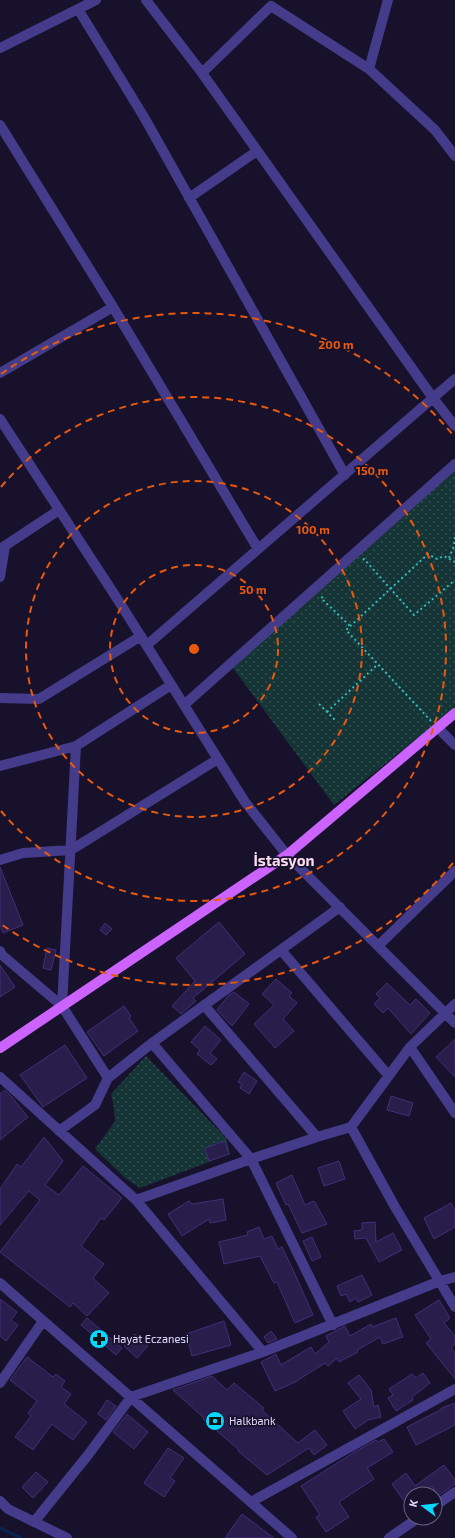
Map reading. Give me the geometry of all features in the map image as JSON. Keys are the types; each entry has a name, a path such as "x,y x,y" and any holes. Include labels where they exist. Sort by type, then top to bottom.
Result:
{"main road":[{"path":"0,1048 287,855 455,713"}],"street":[{"path":"0,48 96,0"},
{"path":"146,0 202,73 433,398 455,426"},
{"path":"369,69 388,0"},
{"path":"202,73 272,3 369,69 435,130 455,156"},
{"path":"78,9 144,117 345,474"},
{"path":"0,125 113,307 258,549"},
{"path":"189,198 257,151"},
{"path":"0,373 113,307"},
{"path":"147,645 455,380"},
{"path":"0,419 147,645 245,802 287,855 455,1023"},
{"path":"184,705 455,464"},
{"path":"0,577 2,547 59,510"},
{"path":"0,698 39,699 141,636"},
{"path":"0,766 76,746 171,685"},
{"path":"438,728 455,745"},
{"path":"62,1006 76,746"},
{"path":"0,860 23,853 70,850 218,759"},
{"path":"378,946 455,871"},
{"path":"59,1131 96,1105 108,1078 152,1043 340,908"},
{"path":"281,950 388,1076"},
{"path":"0,951 2,955 62,1006 108,1078"},
{"path":"136,1200 251,1159 351,1127 410,1047 455,1004"},
{"path":"204,1005 317,1137"},
{"path":"152,1043 251,1159 333,1325"},
{"path":"410,1047 455,1113"},
{"path":"0,1077 136,1200 263,1352"},
{"path":"351,1127 395,1207 455,1307"},
{"path":"34,1522 88,1455 131,1397 263,1352 440,1281 455,1277"},
{"path":"0,1283 292,1538"},
{"path":"0,1382 43,1321"},
{"path":"251,1502 455,1388"},
{"path":"443,1500 455,1492"},
{"path":"0,1502 8,1509 67,1538"},
{"path":"388,1538 406,1526"}],"path":[{"path":"449,558 454,546 455,536"},
{"path":"438,728 346,630 428,554 437,559 444,556 455,562"},
{"path":"359,564 364,559 414,615 455,580"},
{"path":"327,593 321,598 350,626"},
{"path":"327,712 378,664"},
{"path":"319,704 336,721"}],"green space":[{"path":"455,464 455,708 334,805 230,664"},
{"path":"146,1056 226,1138 230,1154 140,1188 125,1178 95,1149 115,1121 111,1094"}],"building":[{"path":"0,867 23,925 3,933 0,925"},
{"path":"219,922 245,954 193,998 196,1001 181,1014 172,1006 195,981 176,958"},
{"path":"105,923 112,929 106,935 100,930"},
{"path":"47,948 56,950 51,970 43,968"},
{"path":"0,965 15,987 0,997"},
{"path":"276,979 292,993 289,996 297,1003 283,1019 294,1031 275,1048 254,1024 274,1005 262,994"},
{"path":"387,983 410,1005 416,999 430,1013 411,1034 388,1008 383,1013 374,1004 380,998 376,994"},
{"path":"234,992 249,1004 232,1026 217,1010 228,996"},
{"path":"124,1006 131,1016 129,1018 138,1031 104,1056 87,1032"},
{"path":"205,1026 221,1040 210,1053 217,1059 211,1065 197,1054 200,1050 191,1042"},
{"path":"455,1039 455,1077 436,1057"},
{"path":"65,1045 87,1078 43,1107 20,1075"},
{"path":"244,1072 257,1081 249,1094 240,1088 242,1084 238,1082"},
{"path":"5,1090 28,1117 0,1140 0,1094"},
{"path":"391,1096 413,1103 409,1116 387,1110"},
{"path":"44,1137 63,1161 45,1185 59,1195 83,1166 122,1198 104,1220 101,1218 81,1246 104,1264 93,1278 109,1293 87,1316 73,1303 70,1307 0,1252 40,1200 29,1191 0,1225 0,1189 17,1164 21,1167"},
{"path":"225,1141 229,1154 209,1161 205,1148"},
{"path":"339,1161 345,1179 324,1186 318,1168"},
{"path":"292,1175 305,1205 314,1201 327,1224 302,1233 288,1204 286,1205 276,1183"},
{"path":"223,1199 226,1220 210,1223 209,1219 182,1236 168,1214 189,1201 192,1204"},
{"path":"451,1203 455,1211 455,1227 434,1239 424,1218"},
{"path":"375,1222 376,1242 393,1233 402,1250 379,1262 366,1238 355,1239 354,1231 362,1230 362,1223"},
{"path":"259,1227 264,1239 272,1236 278,1249 282,1247 313,1315 295,1323 277,1282 274,1283 260,1256 224,1264 219,1242 248,1235 247,1232"},
{"path":"312,1237 321,1257 312,1261 303,1241"},
{"path":"362,1275 372,1295 358,1302 356,1298 350,1302 346,1294 341,1296 337,1286"},
{"path":"0,1299 17,1312 11,1320 18,1325 6,1341 0,1336"},
{"path":"439,1300 450,1318 444,1323 455,1336 455,1344 451,1348 455,1353 455,1379 426,1343 431,1339 415,1315"},
{"path":"87,1318 122,1348 116,1355 81,1325"},
{"path":"396,1318 403,1337 383,1344 380,1337 357,1350 358,1352 339,1362 337,1358 328,1366 325,1363 295,1382 275,1391 261,1362 276,1354 281,1365 311,1347 315,1354 329,1342 326,1336 345,1326 350,1336 371,1324 372,1327"},
{"path":"224,1321 231,1345 192,1356 186,1334"},
{"path":"271,1331 277,1339 268,1343 264,1337"},
{"path":"135,1334 148,1346 137,1358 124,1346"},
{"path":"27,1357 53,1377 56,1374 65,1381 61,1387 71,1394 64,1404 87,1422 73,1440 52,1424 33,1450 15,1437 31,1416 28,1413 37,1401 10,1380"},
{"path":"423,1373 430,1383 412,1397 413,1400 396,1411 388,1398 393,1395 389,1389 412,1374 416,1378"},
{"path":"359,1375 371,1390 374,1407 378,1405 381,1417 368,1420 355,1429 343,1411 361,1399 348,1383"},
{"path":"212,1376 227,1390 234,1383 264,1408 262,1410 298,1443 315,1430 327,1445 314,1455 309,1448 267,1475 238,1451 239,1450 203,1419 204,1418 173,1390"},
{"path":"107,1400 116,1406 106,1420 98,1414"},
{"path":"455,1403 455,1425 416,1445 407,1427 442,1408"},
{"path":"127,1414 148,1432 134,1449 113,1432"},
{"path":"384,1439 393,1452 367,1468 374,1479 339,1502 349,1517 326,1532 316,1517 320,1515 301,1486 356,1451 376,1440 378,1442"},
{"path":"168,1448 184,1458 170,1478 175,1481 164,1497 144,1483"},
{"path":"444,1465 455,1480 455,1484 443,1492 443,1486 415,1486"},
{"path":"36,1472 48,1482 33,1498 22,1487"},
{"path":"406,1473 415,1486 403,1486 403,1500 392,1484"},
{"path":"242,1514 274,1538 225,1538"}],"waterway":[{"path":"0,1528 21,1538"}],"place":[{"name":"Hayat Eczanesi","path":"99,1339"},
{"name":"Halkbank","path":"215,1421"}],"district":[{"name":"İstasyon","path":"284,861"}]}
